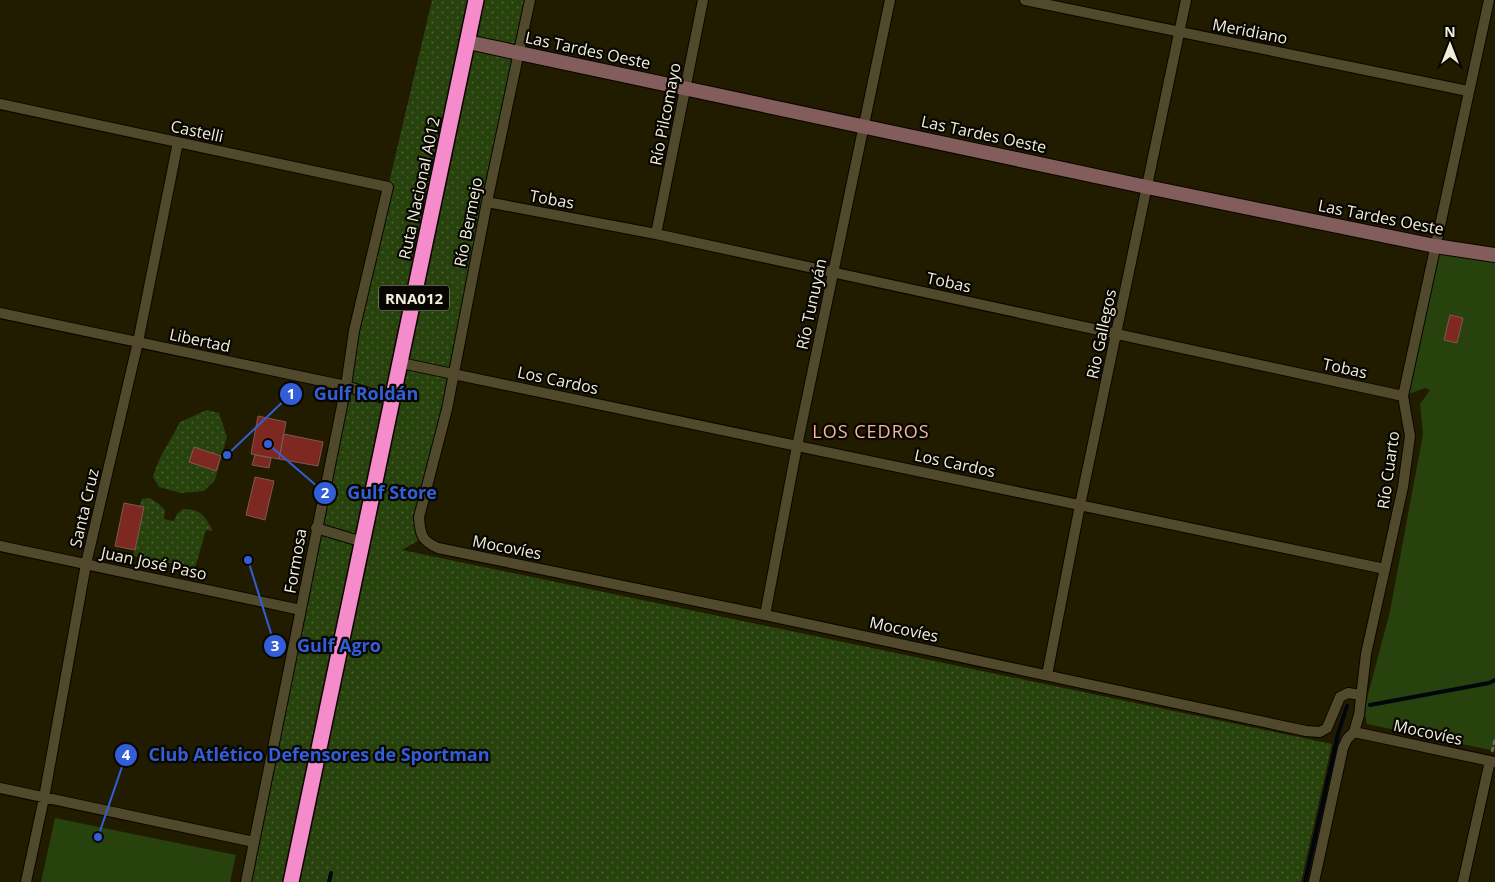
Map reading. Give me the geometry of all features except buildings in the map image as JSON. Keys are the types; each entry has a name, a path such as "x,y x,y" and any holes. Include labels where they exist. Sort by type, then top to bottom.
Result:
{"highway":[{"name":"Ruta Nacional A012","path":"291,882 476,0"}],"street":[{"name":"Río Bermejo","path":"423,538 419,530 418,517 447,409 487,202 530,0"},
{"name":"Río Pilcomayo","path":"656,234 703,0"},
{"name":"Río Tunuyán","path":"765,614 797,446 890,0"},
{"name":"Meridiano","path":"1025,0 1468,91"},
{"name":"Rio Gallegos","path":"1047,675 1080,505 1186,0"},
{"name":"Río Cuarto","path":"1314,882 1343,748 1347,739 1354,732 1359,715 1366,654 1403,487 1410,436 1404,396 1489,0"},
{"name":"Las Tardes Oeste","path":"468,42 1147,187 1435,246 1495,255"},
{"name":"Castelli","path":"0,104 388,187"},
{"name":"Santa Cruz","path":"26,882 44,798 86,564 138,342 178,142"},
{"name":"Formosa","path":"246,882 346,386 354,331 388,187"},
{"name":"Tobas","path":"487,202 656,234 1404,396"},
{"name":"Libertad","path":"0,313 346,386 393,401"},
{"name":"Los Cardos","path":"401,363 1385,569"},
{"path":"316,528 363,542"},
{"name":"Mocovíes","path":"423,538 427,543 438,548 765,614 1306,731 1320,732 1327,728 1340,697 1348,693 1361,695"},
{"name":"Juan José Paso","path":"0,546 301,610"},
{"name":"Mocovíes","path":"1354,732 1492,761"},
{"path":"1463,882 1492,761"},
{"path":"0,788 254,842"}],"green space":[{"path":"432,0 530,0 419,517 423,538 402,550 1332,744 1301,882 246,882 388,187"},
{"path":"1435,246 1495,255 1495,751 1367,724 1364,710 1390,611 1423,434 1420,404 1430,390 1425,388 1403,396"},
{"path":"207,410 219,413 227,437 215,480 204,491 181,493 159,487 153,477 155,470 180,422"},
{"path":"150,498 165,510 164,519 174,521 177,514 183,509 189,509 202,514 207,521 213,531 206,530 195,568 133,556 144,507 139,506 142,499"},
{"path":"55,818 236,855 230,882 41,882"}],"waterway":[{"path":"1370,705 1489,683 1495,680"},
{"path":"1305,882 1338,734 1347,706"},
{"path":"329,882 331,873"}],"place":[{"name":"Gulf Store","path":"268,444"},
{"name":"Gulf Roldán","path":"227,455"},
{"name":"Gulf Agro","path":"248,560"},
{"name":"Club Atlético Defensores de Sportman","path":"98,837"}],"district":[{"name":"LOS CEDROS","path":"871,431"}]}
